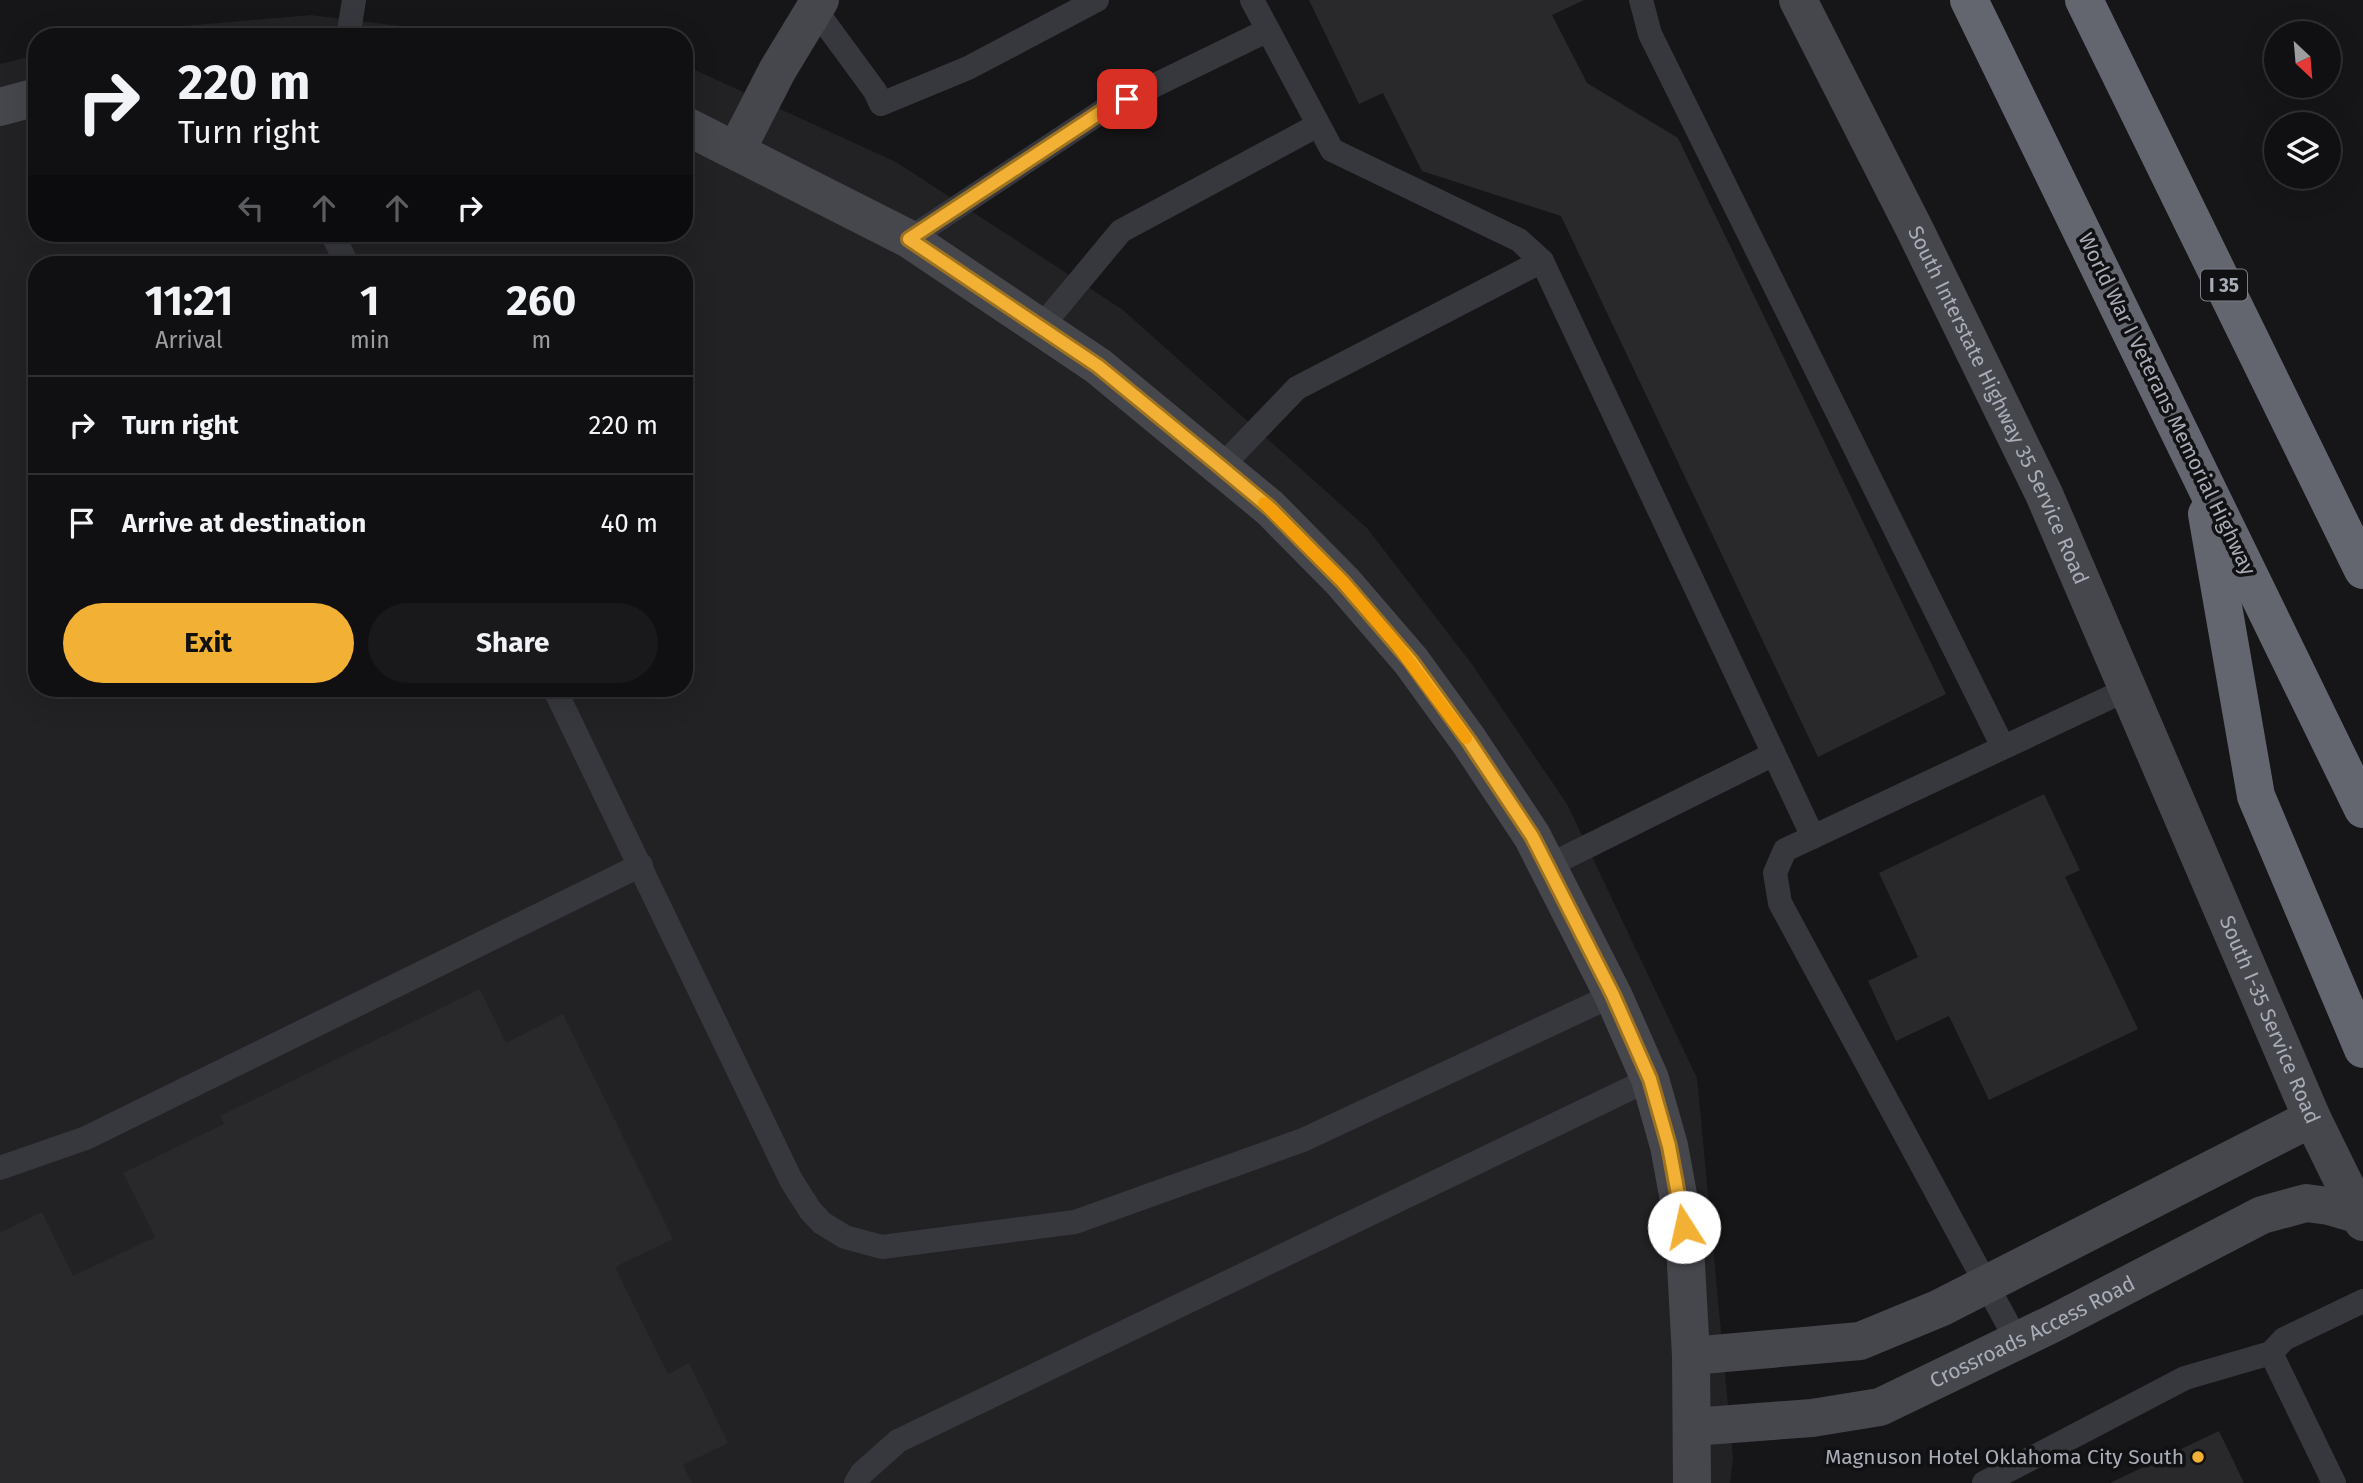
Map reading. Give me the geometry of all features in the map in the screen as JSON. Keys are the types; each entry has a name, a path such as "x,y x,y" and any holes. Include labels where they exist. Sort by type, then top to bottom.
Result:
{"highway":[{"name":"World War I Veterans Memorial Highway","path":"1969,0 2363,809"},
{"name":"I 35","path":"2084,0 2363,569"},
{"path":"2200,470 2256,796 2363,1049"}],"street":[{"name":"South Interstate Highway 35 Service Road","path":"1798,0 1915,230 2044,494 2183,815"},
{"path":"736,151 777,71 817,4"},
{"path":"0,107 28,99"},
{"path":"693,130 909,239 1098,366 1270,508 1343,582 1411,661 1469,741 1532,836 1613,995 1650,1079 1669,1146 1684,1227 1691,1356 1692,1483"},
{"name":"South I-35 Service Road","path":"2183,815 2312,1118 2361,1218"},
{"path":"1691,1356 1860,1341 1940,1308 2312,1118"},
{"name":"Crossroads Access Road","path":"1692,1426 1812,1418 1880,1407 2017,1341 2262,1215 2306,1203 2329,1206 2361,1218"}],"lane":[{"path":"349,28 354,0"},
{"path":"817,4 881,104 968,68 1097,0"},
{"path":"1252,0 1332,150 1519,240 1542,261 1813,837"},
{"path":"1641,0 1650,34 2003,747"},
{"path":"909,239 1104,110 1268,30"},
{"path":"1041,327 1121,231 1318,125"},
{"path":"1221,467 1297,388 1542,261"},
{"path":"2017,1341 1780,903 1775,873 1785,850 2127,690"},
{"path":"558,697 791,1180 810,1210 822,1223 845,1237 882,1247 1075,1222 1303,1140 1613,995"},
{"path":"1548,866 1774,754"},
{"path":"0,1168 86,1138 640,865"},
{"path":"856,1483 862,1473 898,1441 1650,1079"},
{"path":"1984,1483 2185,1378 2272,1353 2284,1339 2363,1301"},
{"path":"2272,1353 2334,1483"}],"shaded area":[{"path":"311,15 417,28 162,28"},
{"path":"28,57 28,242 693,242 693,69 896,162 1123,310 1367,528 1471,663 1567,804 1697,1078 1733,1458 1730,1483 0,1483 0,64"}],"building":[{"path":"1309,0 1584,0 1552,15 1587,83 1678,138 1946,694 1818,757 1561,216 1422,171 1383,93 1359,104"},
{"path":"2044,794 2080,870 2065,877 2138,1029 1989,1100 1949,1016 1896,1041 1868,981 1918,957 1879,873"},
{"path":"480,989 506,1043 563,1014 673,1239 615,1267 668,1374 689,1363 728,1443 683,1465 692,1483 0,1483 0,1233 42,1212 73,1276 155,1237 123,1173 224,1124 220,1116"},
{"name":"Magnuson Hotel Oklahoma City South","path":"2219,1431 2244,1483 2110,1483"}],"slow traffic":[{"path":"1264,503 1343,582 1394,641 1466,738"}],"place":[{"name":"Magnuson Hotel Oklahoma City South","path":"2198,1457"}],"route":[{"path":"1127,99 1104,110 909,239 1098,366 1182,434 1270,508 1343,582 1411,661 1469,741 1532,836 1613,995 1650,1079 1669,1146 1684,1227"}]}
